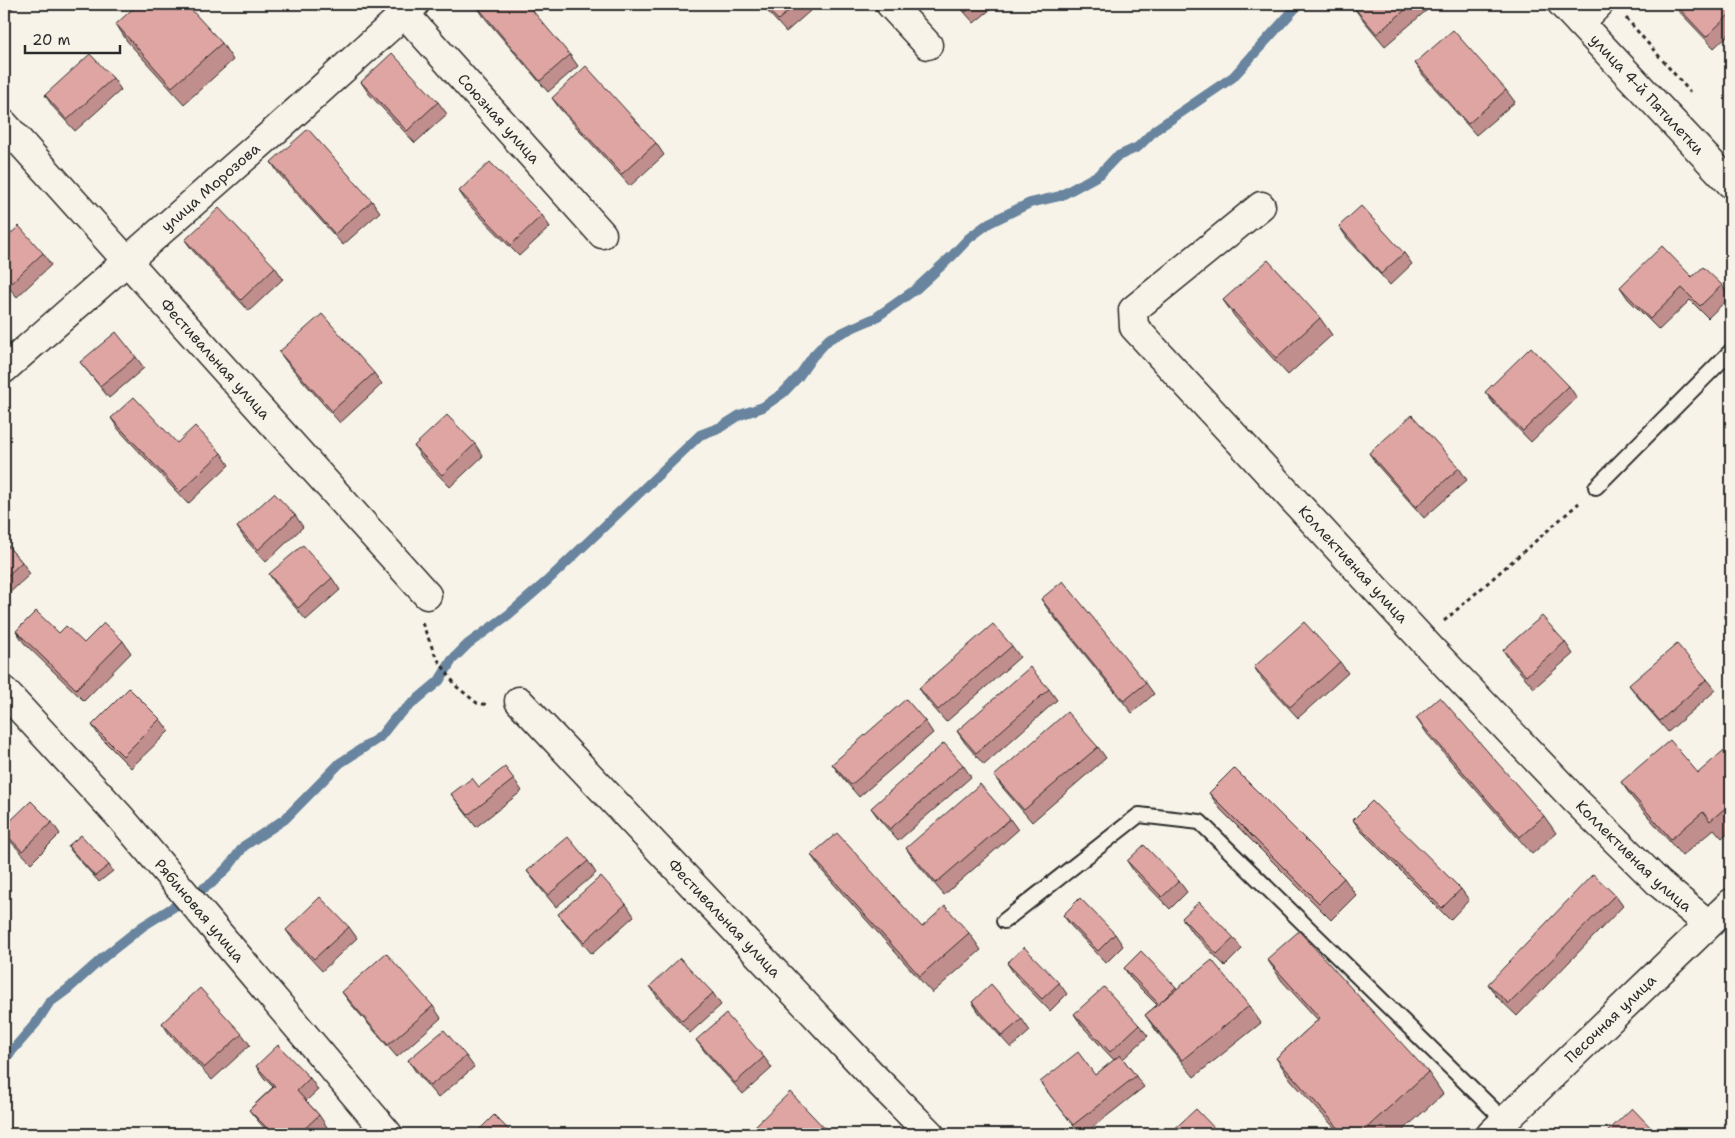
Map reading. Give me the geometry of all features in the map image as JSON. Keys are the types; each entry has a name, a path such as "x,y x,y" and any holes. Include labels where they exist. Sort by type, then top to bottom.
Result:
{"street":[{"path":"890,4 928,45"},
{"name":"Союзная улица","path":"405,7 602,234"},
{"name":"улица Морозова","path":"4,369 128,261 405,7"},
{"path":"1571,13 1610,7"},
{"name":"улица 4-й Пятилетки","path":"1571,13 1731,184"},
{"name":"Фестивальная улица","path":"4,124 426,595"},
{"name":"Коллективная улица","path":"1261,206 1133,310 1134,326 1422,640 1575,800 1660,884 1708,924"},
{"name":"Рябиновая улица","path":"4,691 121,818 388,1134"},
{"name":"Фестивальная улица","path":"519,701 930,1134"},
{"name":"Песочная улица","path":"1498,1128 1731,903"}],"lane":[{"path":"1596,487 1731,351"},
{"path":"1004,921 1139,815 1200,822 1498,1128"}],"path":[{"path":"1610,7 1694,97"},
{"path":"1422,640 1596,487"},
{"path":"436,657 456,687 477,703 497,707 519,701"}],"building":[{"path":"138,4 186,4 222,43 172,87 116,24"},
{"path":"477,4 527,4 570,55 540,81"},
{"path":"763,4 797,4 778,20"},
{"path":"959,4 975,4 966,12"},
{"path":"1351,4 1412,4 1377,34"},
{"path":"1675,4 1731,4 1731,13 1706,37"},
{"path":"1453,30 1506,90 1468,124 1415,63"},
{"path":"392,53 438,102 407,131 361,82"},
{"path":"90,54 113,78 67,120 45,95"},
{"path":"586,66 656,143 622,174 552,98"},
{"path":"308,129 372,201 335,234 271,162"},
{"path":"490,162 542,215 511,245 459,191"},
{"path":"1361,206 1404,253 1381,274 1339,226"},
{"path":"219,208 275,267 241,300 185,240"},
{"path":"19,226 43,253 9,285 4,280 4,240"},
{"path":"1662,246 1692,277 1703,267 1722,285 1700,306 1682,288 1650,319 1620,287"},
{"path":"1268,260 1320,318 1276,358 1223,300"},
{"path":"322,314 374,373 332,411 279,352"},
{"path":"116,332 136,357 100,386 80,362"},
{"path":"1531,347 1569,386 1523,431 1485,392"},
{"path":"134,397 177,443 195,426 221,453 180,492 111,418"},
{"path":"447,415 475,444 442,475 414,446"},
{"path":"1412,415 1459,468 1416,507 1369,453"},
{"path":"274,493 295,515 258,550 237,527"},
{"path":"4,542 22,562 4,579"},
{"path":"303,545 332,578 298,608 269,574"},
{"path":"1063,581 1146,683 1124,701 1041,599"},
{"path":"36,611 59,633 66,626 84,643 104,623 123,641 76,689 16,631"},
{"path":"1542,616 1565,642 1526,676 1503,650"},
{"path":"1304,622 1340,662 1290,707 1254,667"},
{"path":"993,624 1012,646 938,710 919,688"},
{"path":"1677,644 1707,679 1660,721 1629,685"},
{"path":"1030,667 1049,689 976,753 957,731"},
{"path":"129,688 160,719 123,756 92,725"},
{"path":"1440,697 1544,816 1520,837 1416,718"},
{"path":"906,699 925,721 851,785 832,764"},
{"path":"1067,712 1098,747 1024,810 994,776"},
{"path":"1670,740 1698,773 1723,751 1731,761 1731,803 1710,821 1703,812 1671,839 1621,782"},
{"path":"944,743 963,765 890,829 871,808"},
{"path":"505,767 514,779 468,815 451,794 472,778 479,787"},
{"path":"1234,768 1344,878 1319,903 1209,793"},
{"path":"980,784 1010,819 936,883 906,848"},
{"path":"31,801 52,822 22,851 4,832 4,827"},
{"path":"1372,801 1461,889 1442,908 1353,820"},
{"path":"837,833 922,927 945,906 969,933 920,976 811,855"},
{"path":"81,835 109,865 95,876 68,846"},
{"path":"568,837 588,861 548,895 527,871"},
{"path":"1144,845 1179,881 1162,897 1127,861"},
{"path":"1593,874 1615,895 1509,1004 1488,984"},
{"path":"601,876 626,904 584,942 558,914"},
{"path":"320,897 349,927 314,959 286,930"},
{"path":"1080,898 1115,934 1098,951 1063,915"},
{"path":"1199,902 1234,938 1217,954 1182,918"},
{"path":"1299,931 1428,1072 1360,1134 1344,1134 1276,1058 1320,1018 1267,959"},
{"path":"1024,947 1059,983 1042,999 1007,963"},
{"path":"1141,951 1176,987 1159,1004 1124,968"},
{"path":"386,953 433,1006 388,1045 342,992"},
{"path":"680,958 713,993 682,1021 650,986"},
{"path":"1212,960 1249,1006 1182,1060 1145,1015"},
{"path":"991,984 1022,1019 1002,1036 972,1002"},
{"path":"1104,987 1139,1025 1110,1052 1074,1014"},
{"path":"200,988 242,1034 204,1068 162,1023"},
{"path":"726,1014 764,1057 735,1083 696,1040"},
{"path":"444,1030 466,1056 430,1086 408,1060"},
{"path":"278,1045 310,1078 297,1091 319,1115 299,1134 273,1134 249,1110 275,1086 256,1066"},
{"path":"1078,1052 1095,1075 1120,1055 1136,1076 1073,1125 1040,1082"},
{"path":"790,1092 830,1134 763,1134 755,1126"},
{"path":"1632,1108 1657,1134 1605,1134"},
{"path":"1196,1109 1220,1134 1169,1134"},
{"path":"494,1115 513,1134 475,1134"},
{"path":"330,1130 334,1134 326,1134"}],"waterway":[{"path":"4,1060 36,1023 49,1003 143,926 212,883 229,866 244,846 285,819 340,763 380,737 395,718 439,681 452,660 468,644 508,615 546,582 700,435 721,427 740,415 763,407 783,393 829,339 875,318 916,289 969,238 989,223 1030,203 1060,196 1100,174 1116,157 1138,147 1155,130 1233,77 1299,4"}]}
